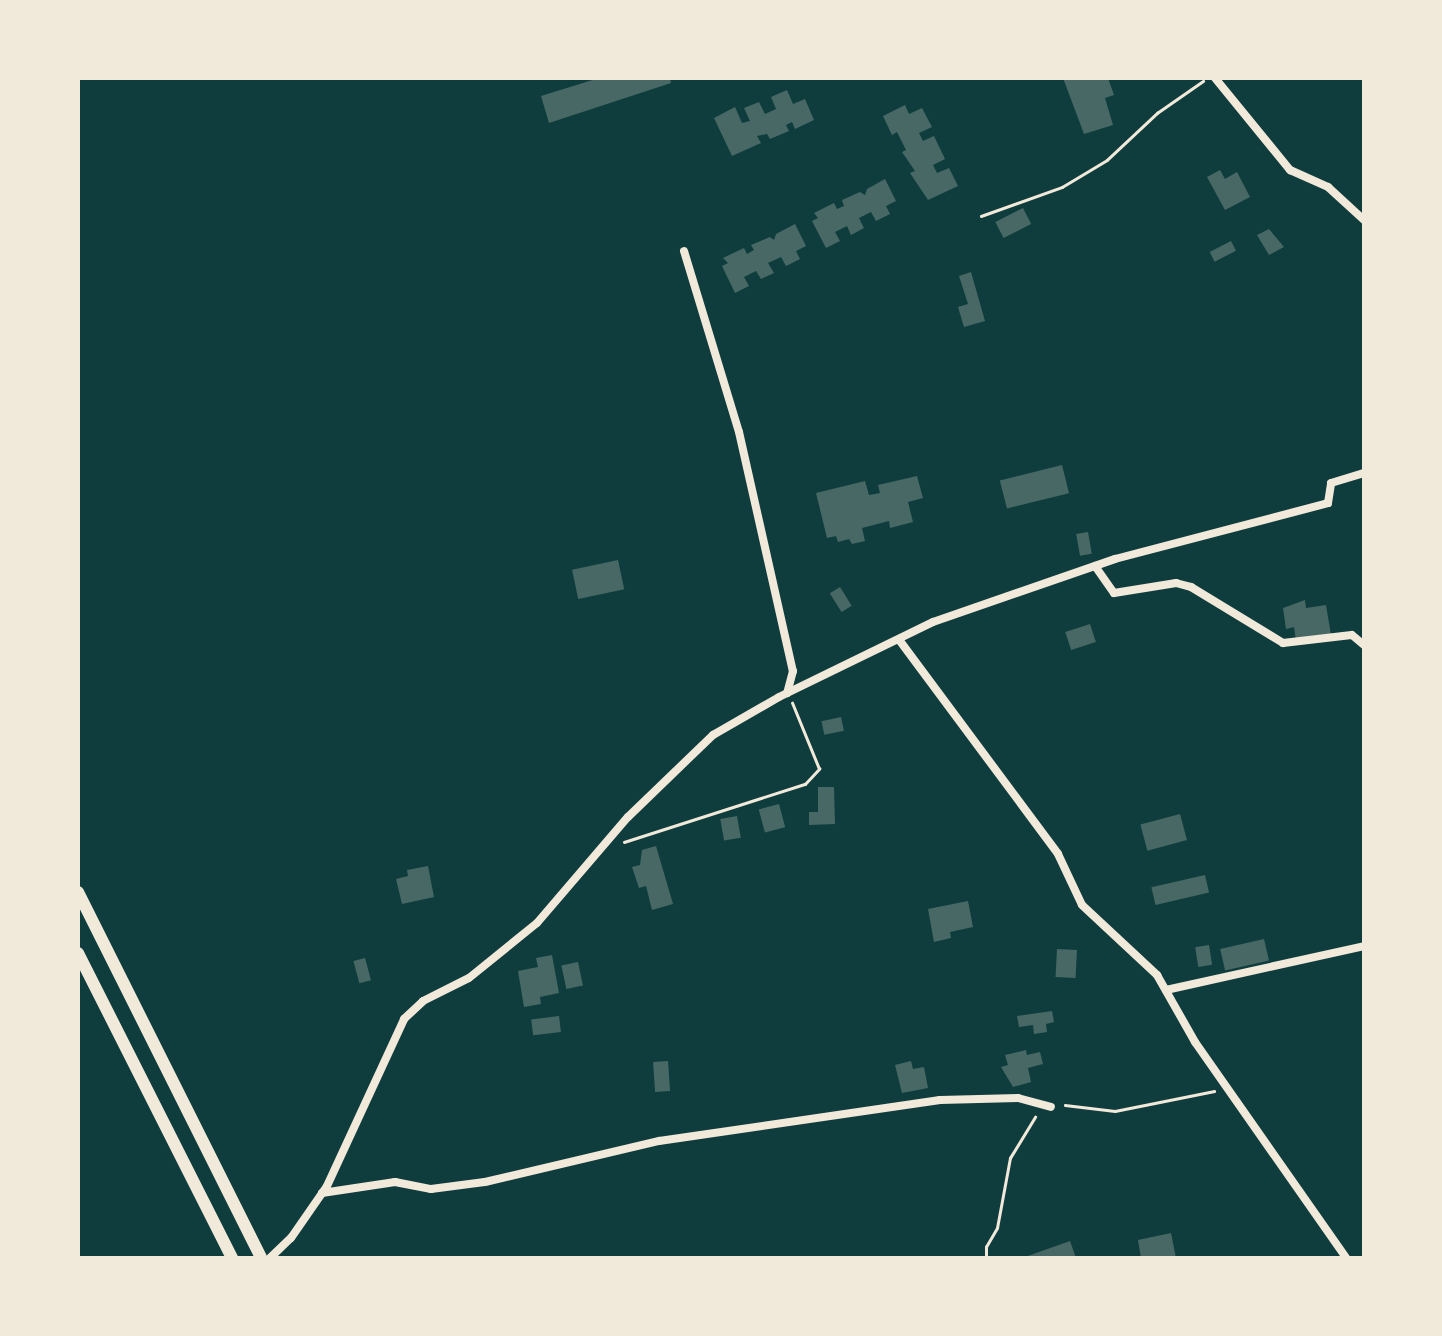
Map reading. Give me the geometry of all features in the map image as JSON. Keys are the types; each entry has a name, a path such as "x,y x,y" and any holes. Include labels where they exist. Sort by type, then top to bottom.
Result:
{"highway":[{"path":"78,892 260,1258"},
{"path":"78,952 232,1258"}],"street":[{"path":"1212,78 1290,170 1328,187 1364,220"},
{"path":"684,251 707,315 743,451 793,672 788,693"},
{"path":"270,1258 291,1238 322,1193 404,1020 423,1001 480,970 537,923 698,746 788,693 933,622 1095,566 1328,503 1332,483 1364,474"},
{"path":"1095,566 1114,593 1176,584 1191,587 1283,642 1352,635 1364,645"},
{"path":"900,641 1058,854 1082,904 1157,975 1195,1042 1231,1088 1346,1258"},
{"path":"1166,990 1364,946"},
{"path":"322,1193 395,1182 432,1189 486,1182 659,1141 940,1100 1018,1098 1051,1107"}],"path":[{"path":"982,216 1062,187 1108,160 1157,112 1212,78"},
{"path":"601,850 805,784 819,769 788,693"},
{"path":"986,1258 1010,1158 1036,1116 1051,1107 1115,1111 1231,1088"}],"building":[{"path":"599,78 670,78 671,83 549,123 541,96"},
{"path":"1063,78 1108,78 1114,95 1105,98 1113,125 1084,134"},
{"path":"787,90 793,104 805,99 814,120 795,129 792,122 786,125 789,131 770,139 767,134 757,136 761,143 732,156 714,118 735,107 742,123 750,121 744,108 759,102 765,114 776,109 771,97"},
{"path":"905,105 909,114 922,108 932,127 919,133 923,141 934,136 945,159 933,165 937,173 949,168 958,186 928,200 910,173 915,171 902,152 906,150 897,132 892,135 883,116"},
{"path":"1220,170 1225,179 1237,172 1250,197 1225,210 1207,177"},
{"path":"885,179 896,201 886,206 890,214 876,221 871,212 859,218 864,228 851,235 847,226 835,232 840,241 826,248 812,221 818,218 814,213 834,203 837,209 844,206 842,200 860,192 865,195 867,189"},
{"path":"1023,208 1031,224 1004,238 995,222"},
{"path":"795,224 806,246 796,251 800,259 786,266 781,257 768,263 774,273 761,279 756,271 744,277 749,286 735,293 722,266 728,263 723,258 744,248 747,254 754,250 751,245 770,237 774,240 776,234"},
{"path":"1269,229 1284,247 1269,255 1257,235"},
{"path":"1231,241 1236,251 1215,262 1210,252"},
{"path":"971,272 985,321 964,327 958,307 968,304 959,276"},
{"path":"1062,465 1069,493 1007,509 1000,480"},
{"path":"917,476 923,498 908,502 913,522 890,528 889,521 862,528 865,541 852,544 849,539 838,542 836,536 827,538 816,493 865,481 869,495 880,493 878,485"},
{"path":"1088,532 1092,554 1080,556 1076,534"},
{"path":"618,560 624,589 578,599 572,570"},
{"path":"840,587 852,606 841,612 830,593"},
{"path":"1305,600 1306,608 1326,605 1331,635 1296,641 1294,627 1286,629 1283,608"},
{"path":"1090,624 1096,642 1071,650 1065,632"},
{"path":"841,717 844,731 824,735 821,721"},
{"path":"818,787 834,787 835,824 809,825 809,812 818,812"},
{"path":"779,804 785,827 765,833 759,809"},
{"path":"1180,814 1187,840 1147,851 1140,825"},
{"path":"737,816 741,838 724,841 720,819"},
{"path":"656,846 673,904 652,910 646,886 639,888 632,867 640,865 642,850"},
{"path":"428,866 434,897 402,904 396,879 408,876 407,870"},
{"path":"1205,875 1209,893 1155,905 1151,887"},
{"path":"968,901 973,927 950,932 951,938 934,942 928,909"},
{"path":"1264,939 1269,960 1225,971 1220,949"},
{"path":"1209,945 1212,965 1198,967 1195,947"},
{"path":"1057,949 1077,950 1076,978 1056,977"},
{"path":"552,955 559,993 540,997 541,1004 524,1007 518,971 538,967 536,958"},
{"path":"365,958 371,980 359,983 353,961"},
{"path":"578,962 583,985 566,989 561,966"},
{"path":"1052,1011 1054,1022 1046,1024 1047,1032 1034,1034 1033,1025 1019,1027 1017,1016"},
{"path":"559,1016 561,1032 533,1035 531,1019"},
{"path":"1026,1050 1027,1055 1040,1052 1043,1064 1028,1068 1031,1082 1013,1087 1001,1067 1008,1065 1005,1055"},
{"path":"668,1061 670,1091 655,1092 653,1062"},
{"path":"911,1061 913,1069 924,1067 928,1088 902,1093 895,1065"},
{"path":"1171,1233 1176,1258 1141,1258 1138,1240"},
{"path":"1070,1241 1076,1258 1022,1258"}]}
